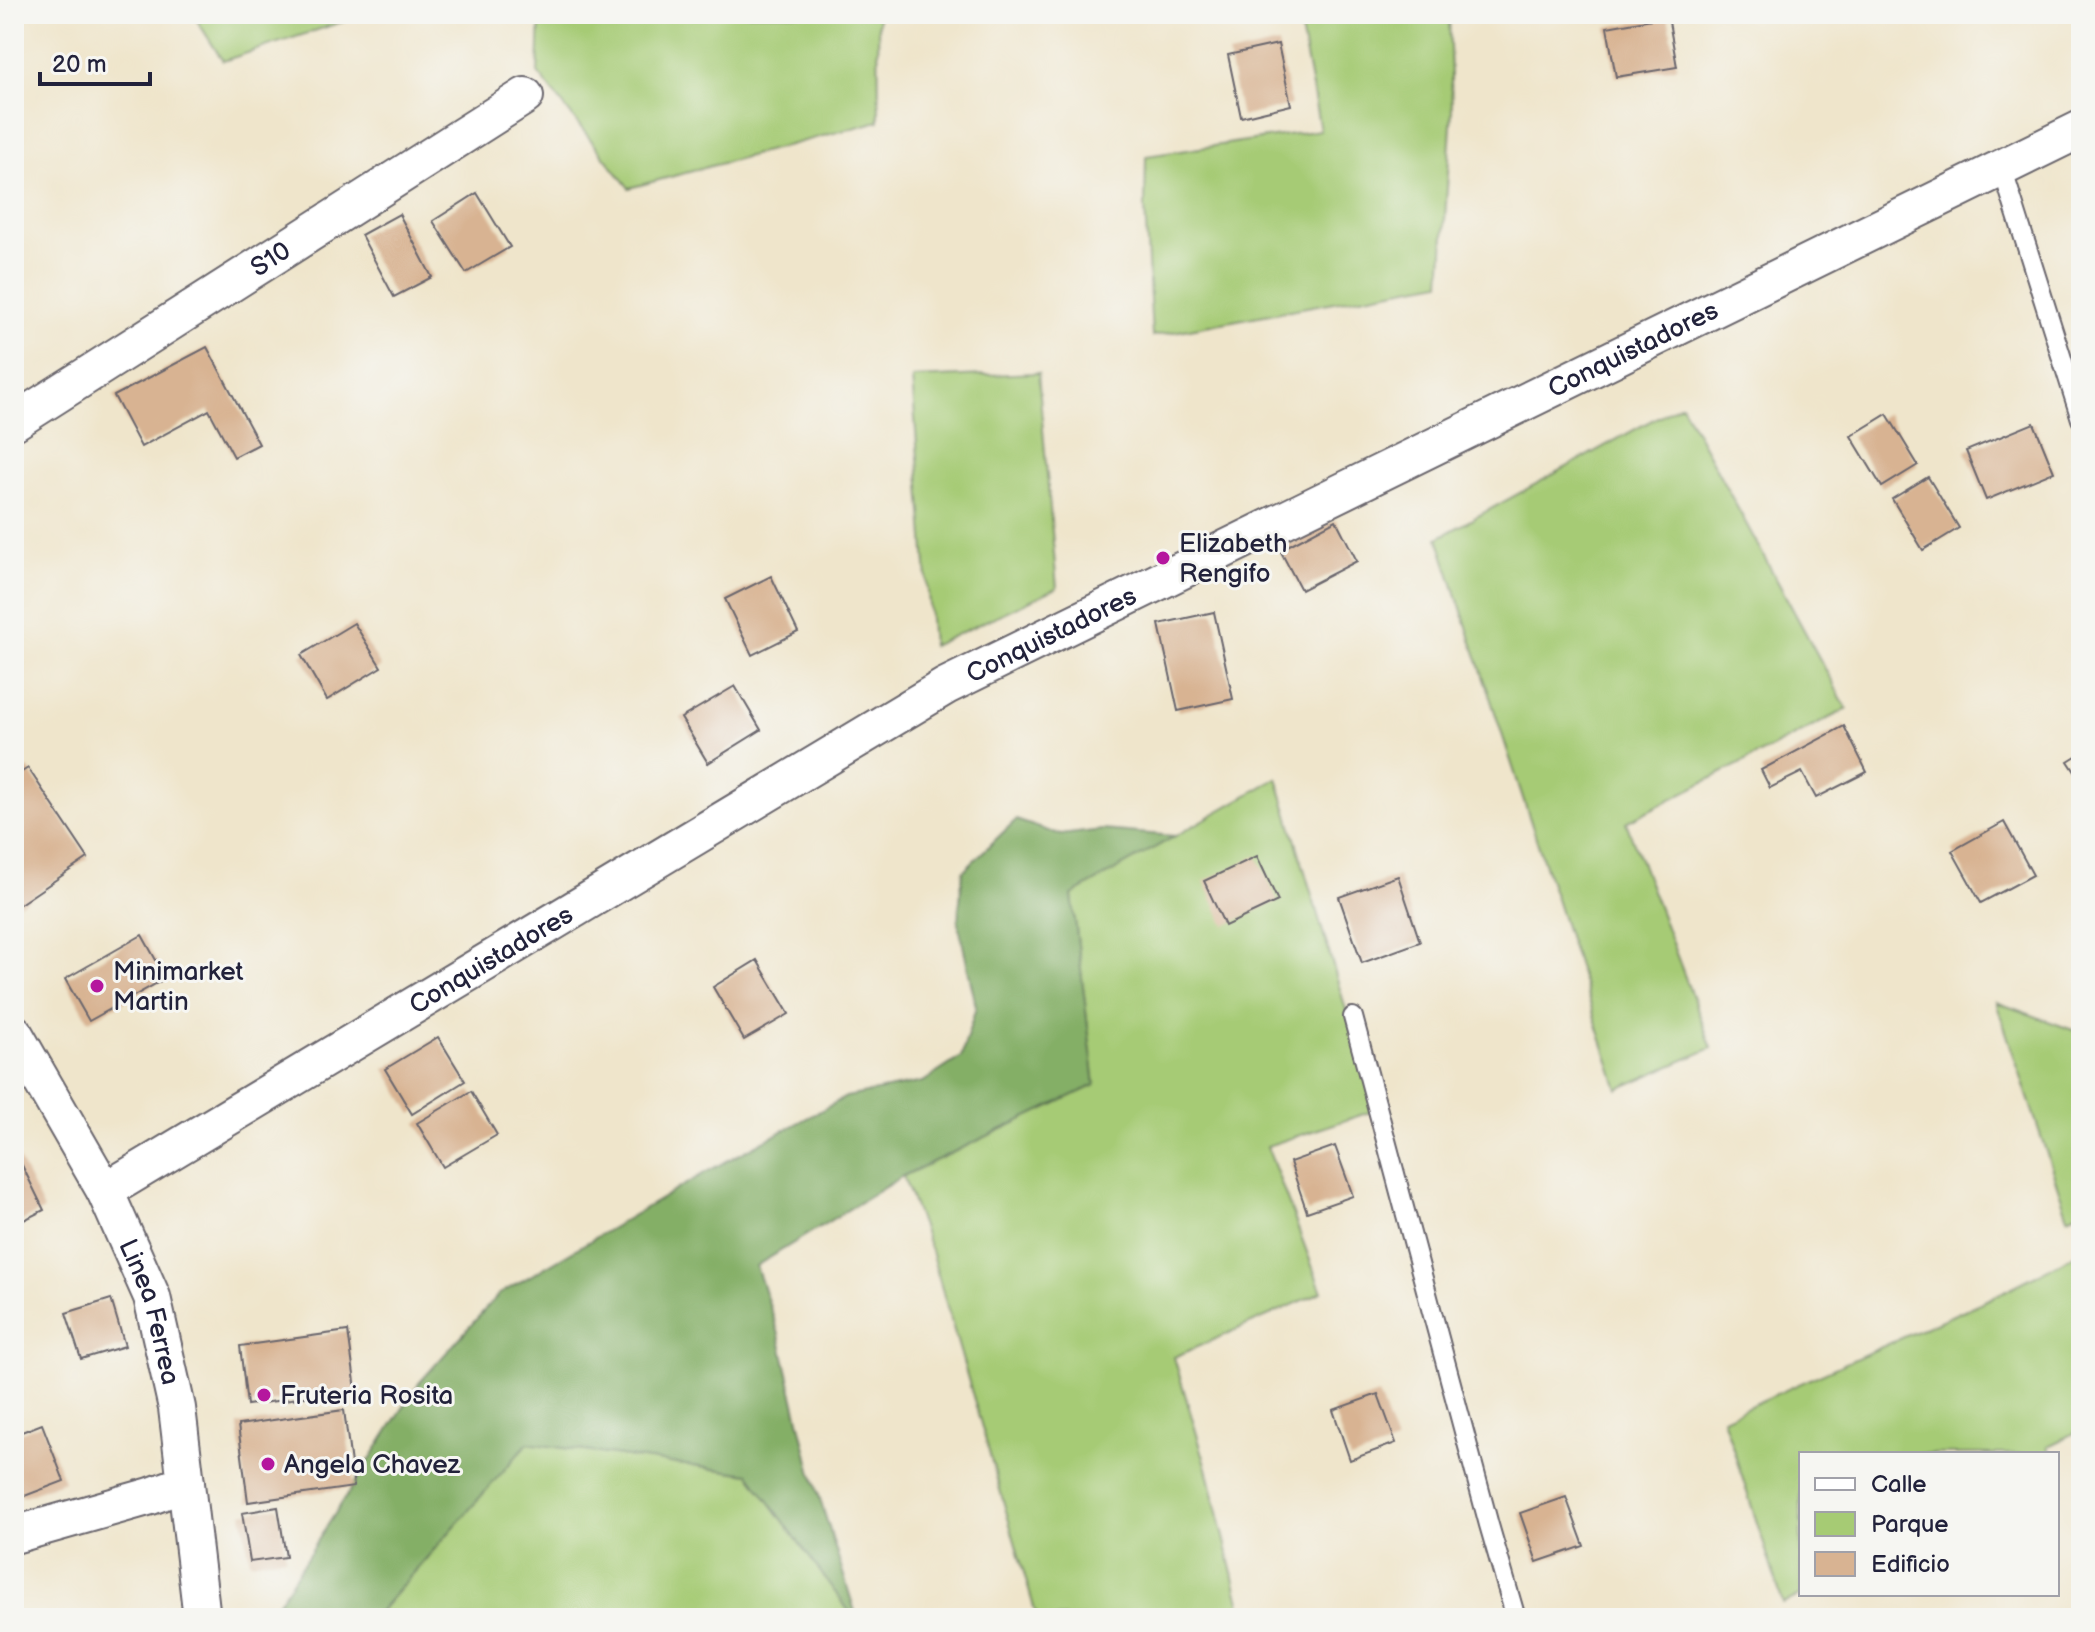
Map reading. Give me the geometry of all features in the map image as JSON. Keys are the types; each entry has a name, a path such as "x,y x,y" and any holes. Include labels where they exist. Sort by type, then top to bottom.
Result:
{"street":[{"name":"S10","path":"14,422 525,96"},
{"name":"Conquistadores","path":"105,1191 946,686 2081,129"},
{"name":"Linea Ferrea","path":"14,1033 105,1191 152,1297 177,1408 202,1618"},
{"path":"14,1535 186,1483"}],"lane":[{"path":"2002,168 2081,419"},
{"path":"1353,1017 1516,1618"}],"green space":[{"path":"193,14 366,14 223,61"},
{"path":"540,14 878,14 879,121 629,188 538,73"},
{"path":"1298,14 1449,14 1452,110 1441,282 1152,336 1145,207 1146,156 1320,130"},
{"path":"1038,373 1057,588 932,646 912,378"},
{"path":"1681,404 1847,709 1626,822 1712,1048 1618,1089 1438,538"},
{"path":"1277,778 1376,1110 1267,1146 1322,1292 1174,1357 1207,1468 1244,1618 1037,1618 931,1251 903,1176 1095,1085 1072,895"},
{"path":"1016,820 1060,835 1102,830 1175,836 1072,895 1095,1085 903,1176 756,1266 778,1331 811,1470 857,1618 854,1618 749,1474 528,1443 377,1614 378,1618 268,1618 419,1383 498,1295 708,1171 846,1097 923,1082 961,1057 976,1007 958,921 963,871"},
{"path":"1996,1002 2081,1033 2081,1211 2068,1217"},
{"path":"2081,1252 2081,1430 2048,1446 2050,1452 1799,1452 1800,1596 1783,1603 1723,1418 1991,1298"},
{"path":"527,1443 750,1474 854,1618 378,1618 377,1615"}],"building":[{"path":"1668,16 1677,67 1616,77 1607,27"},
{"path":"1278,44 1291,105 1241,117 1228,55"},
{"path":"477,193 510,247 466,273 433,221"},
{"path":"399,214 432,277 394,297 361,235"},
{"path":"207,347 259,444 234,457 209,410 141,447 114,396"},
{"path":"1887,414 1918,465 1882,487 1851,436"},
{"path":"2034,423 2054,472 1986,500 1966,451"},
{"path":"1928,477 1959,528 1923,550 1892,499"},
{"path":"1336,520 1357,561 1301,590 1280,550"},
{"path":"771,576 798,632 752,655 725,599"},
{"path":"1214,612 1233,699 1178,711 1159,624"},
{"path":"354,623 381,667 327,700 301,655"},
{"path":"735,686 761,730 708,763 681,718"},
{"path":"1844,726 1867,772 1816,798 1802,772 1770,788 1761,770"},
{"path":"2081,753 2081,781 2068,761"},
{"path":"28,768 88,858 20,904 14,896 14,777"},
{"path":"2004,822 2033,875 1981,903 1952,851"},
{"path":"1257,856 1278,901 1225,926 1204,881"},
{"path":"1398,876 1420,942 1362,963 1339,897"},
{"path":"142,935 166,978 89,1021 65,979"},
{"path":"757,960 789,1014 744,1040 713,987"},
{"path":"438,1037 465,1081 412,1114 385,1069"},
{"path":"471,1091 497,1135 443,1167 417,1123"},
{"path":"1335,1146 1353,1196 1307,1212 1290,1162"},
{"path":"14,1149 44,1210 14,1225"},
{"path":"111,1299 125,1346 81,1359 66,1313"},
{"path":"348,1331 356,1390 247,1405 240,1346"},
{"path":"1378,1394 1396,1443 1350,1460 1333,1410"},
{"path":"344,1410 354,1487 248,1502 238,1425"},
{"path":"42,1424 64,1481 22,1497 14,1478 14,1435"},
{"path":"1566,1497 1584,1546 1537,1562 1520,1513"},
{"path":"278,1507 286,1557 250,1562 242,1513"}],"place":[{"name":"Elizabeth Rengifo","path":"1163,558"},
{"name":"Minimarket Martin","path":"97,986"},
{"name":"Fruteria Rosita","path":"264,1395"},
{"name":"Angela Chavez","path":"268,1464"}]}
